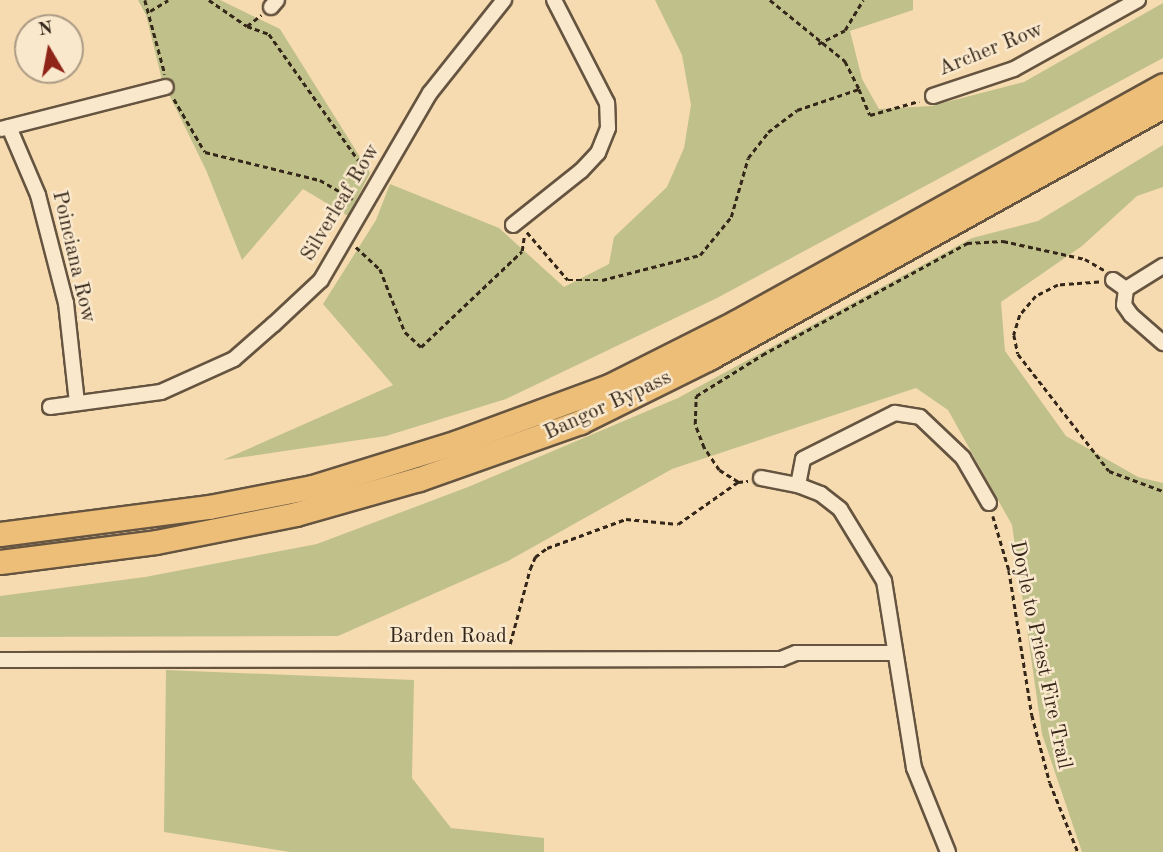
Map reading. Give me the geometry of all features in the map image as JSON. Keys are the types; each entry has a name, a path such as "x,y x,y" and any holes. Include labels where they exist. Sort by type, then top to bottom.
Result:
{"main road":[{"name":"Bangor Bypass","path":"0,534 209,507 312,487 457,442 609,386 736,322 1163,85"},
{"name":"Bangor Bypass","path":"0,562 156,542 296,514 419,479 580,422 709,358 1163,106"}],"street":[{"name":"Silverleaf Row","path":"50,407 161,392 234,359 320,280 378,176 430,93 504,0"},
{"path":"516,223 581,171 598,153 608,128 607,103 554,0"},
{"name":"Archer Row","path":"933,96 1014,69 1138,0"},
{"path":"5,128 166,87"},
{"name":"Poinciana Row","path":"5,128 38,195 66,303 78,402"},
{"path":"1126,289 1163,266"},
{"path":"1113,280 1126,289"},
{"path":"1126,289 1124,305 1131,315 1163,343"},
{"path":"798,485 803,459 895,413 920,417 963,458 989,503"},
{"path":"761,478 798,485 821,494 841,509 869,550 888,596 895,653 904,686 914,768 948,852"},
{"name":"Barden Road","path":"0,660 781,659 796,653 895,653"}],"path":[{"path":"145,0 150,11 166,87 205,152 320,180 363,206"},
{"path":"150,11 168,0"},
{"path":"209,0 247,26 269,34 359,161 378,176"},
{"path":"770,0 818,44 845,61 870,115 933,96"},
{"path":"818,44 845,30 863,0"},
{"path":"516,223 568,280 602,280 700,255 731,217 748,158 768,132 797,110 859,89"},
{"path":"346,237 380,269 405,332 421,347 522,251 525,241 516,223"},
{"path":"761,478 738,482 728,480 704,448 695,424 696,396 931,261 967,243 1003,242 1084,259 1101,266 1113,280"},
{"path":"1113,280 1058,285 1036,296 1020,316 1014,335 1018,354 1109,471 1163,491"},
{"path":"510,644 530,569 536,557 547,548 638,517 678,524 738,482"},
{"name":"Doyle to Priest Fire Trail","path":"989,503 1009,570 1032,715 1050,783 1078,852"}],"green space":[{"path":"138,0 220,0 280,29 370,173 348,216 303,189 242,260 206,170 162,80 146,15"},
{"path":"655,0 913,0 913,10 850,31 862,79 879,109 931,106 1024,82 1163,3 1163,58 717,298 506,399 386,436 223,460 393,385 323,304 376,220 390,184 499,228 564,287 609,264 614,237 667,187 684,148 691,105 682,55"},
{"path":"1163,145 1163,187 1137,196 1082,246 1001,302 1005,351 1066,436 1138,477 1163,483 1163,852 1082,852 1042,734 1012,525 948,410 916,388 672,469 508,561 338,636 0,637 0,596 145,577 317,544 468,487 678,398 972,238 1038,221"},
{"path":"166,670 414,680 412,778 451,828 544,838 544,852 290,852 164,832"}]}
